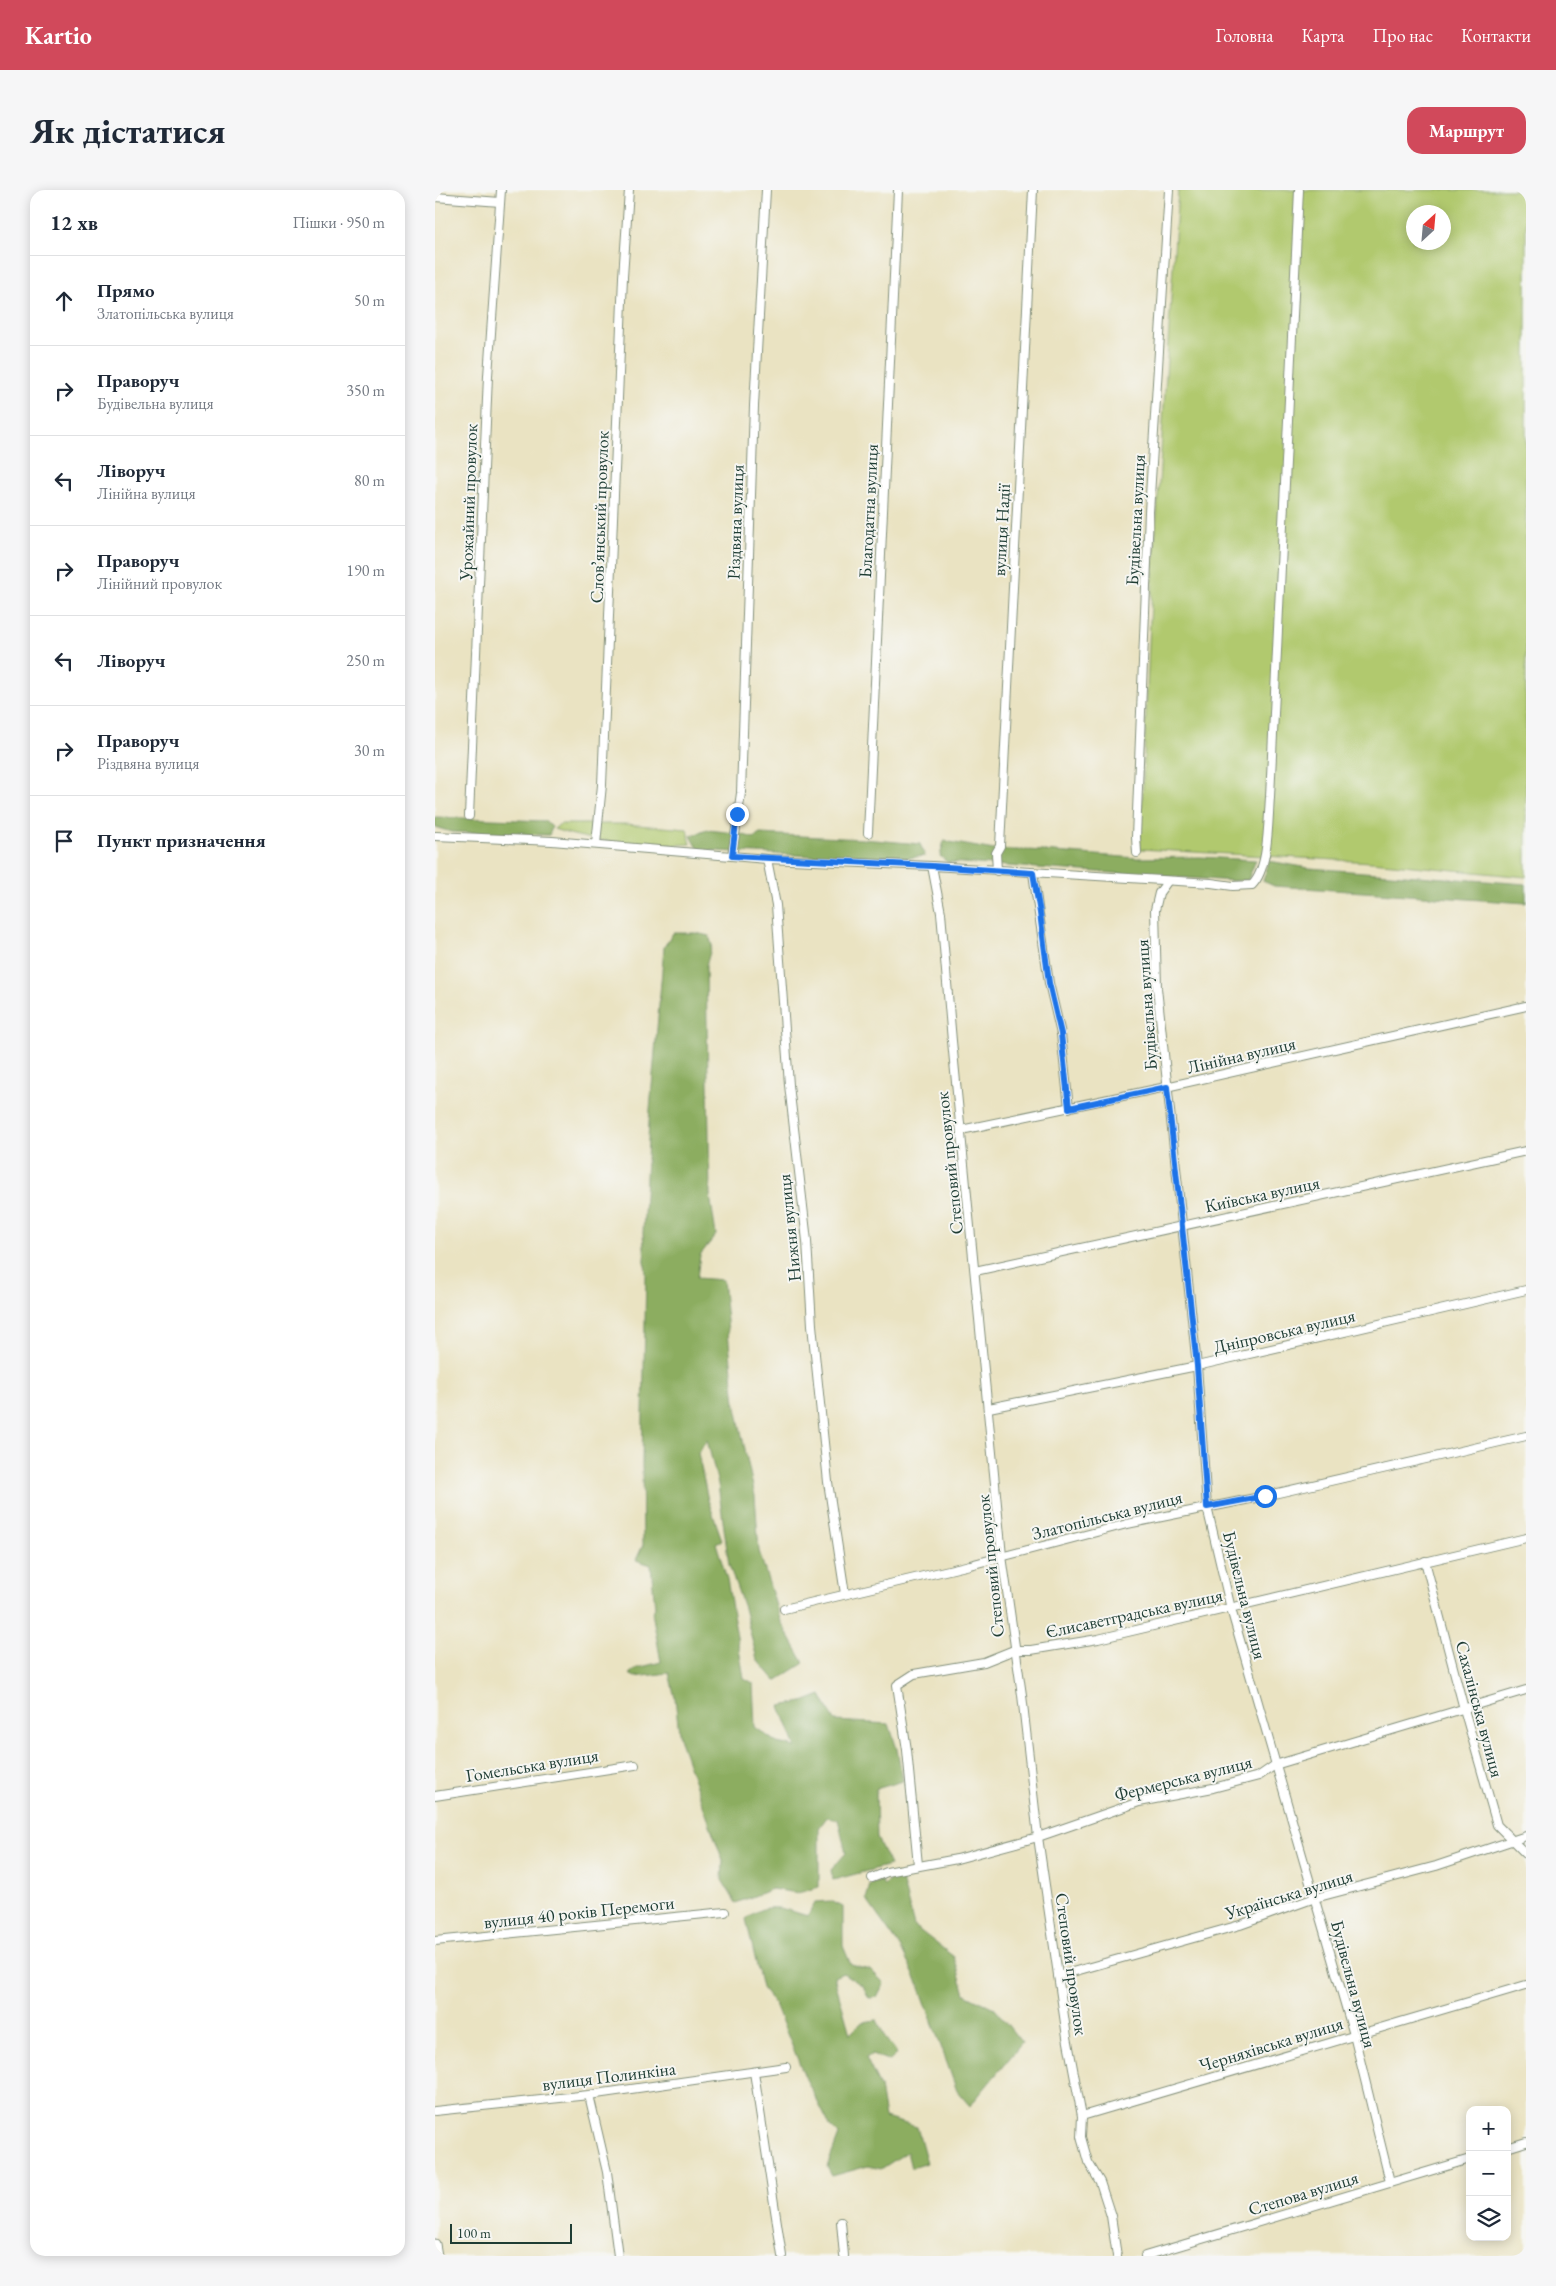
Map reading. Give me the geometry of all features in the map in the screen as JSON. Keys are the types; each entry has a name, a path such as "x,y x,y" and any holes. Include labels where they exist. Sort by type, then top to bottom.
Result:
{"street":[{"name":"Урожайний провулок","path":"469,816 487,376 501,190"},
{"name":"Словʼянський провулок","path":"596,844 602,785 623,277 629,190"},
{"name":"Різдвяна вулиця","path":"732,856 741,793 754,406 766,190"},
{"name":"Благодатна вулиця","path":"868,833 898,190"},
{"name":"вулиця Надії","path":"997,871 996,853 1000,846 1033,190"},
{"name":"Будівельна вулиця","path":"1137,853 1135,837 1149,512 1169,190"},
{"path":"435,836 596,844 767,859 932,866 1252,886 1259,879 1265,850 1271,787 1299,190"},
{"path":"435,197 500,202"},
{"name":"Нижня вулиця","path":"767,859 776,904 789,1085 807,1241 812,1325 828,1482 845,1594"},
{"name":"Степовий провулок","path":"932,866 941,913 1003,1556 1014,1650 1022,1695 1038,1837 1058,1976 1082,2116 1081,2137 1088,2162 1100,2182 1111,2216 1117,2256"},
{"path":"1033,873 1049,983 1061,1034 1069,1108"},
{"name":"Будівельна вулиця","path":"1167,882 1159,894 1155,910 1157,988 1197,1366 1207,1507 1231,1609 1315,1898 1353,2035 1390,2182"},
{"name":"Лінійна вулиця","path":"961,1130 1167,1087 1526,1006"},
{"name":"Київська вулиця","path":"975,1271 1526,1151"},
{"name":"Дніпровська вулиця","path":"989,1408 1197,1366 1526,1290"},
{"name":"Златопільська вулиця","path":"784,1609 1127,1524 1452,1454 1526,1436"},
{"name":"Єлисаветградська вулиця","path":"918,1865 907,1750 897,1685 914,1674 984,1662 1014,1650 1031,1650 1098,1639 1231,1609 1251,1601 1526,1538"},
{"name":"Сахалінська вулиця","path":"1425,1561 1497,1824 1510,1840 1526,1854"},
{"name":"Фермерська вулиця","path":"872,1878 918,1865 957,1859 1038,1837 1139,1802 1213,1788 1259,1776 1275,1764 1526,1690"},
{"name":"Гомельська вулиця","path":"435,1796 635,1764"},
{"name":"Українська вулиця","path":"1058,1976 1240,1926 1315,1898 1436,1866 1526,1836"},
{"name":"вулиця 40 років Перемоги","path":"435,1941 725,1912"},
{"name":"Черняхівська вулиця","path":"1082,2116 1526,1985"},
{"name":"вулиця Полинкіна","path":"435,2111 589,2095 786,2067"},
{"path":"754,2072 782,2256"},
{"path":"589,2095 607,2172 618,2256"},
{"path":"1511,2147 1526,2142"},
{"name":"Степова вулиця","path":"1145,2256 1466,2160"},
{"path":"841,2222 845,2256"},
{"path":"435,2244 437,2256"}],"green space":[{"path":"1178,190 1526,190 1526,877 1372,862 1140,849 1150,622"},
{"path":"435,817 546,821 552,827 549,835 451,832 435,827"},
{"path":"560,824 625,824 687,829 691,844 658,845 603,841 554,829"},
{"path":"707,830 737,833 754,838 760,834 920,844 925,856 890,860 699,850 691,836"},
{"path":"944,841 994,850 1028,850 1137,858 1200,857 1256,860 1248,880 1234,881 947,862 940,856"},
{"path":"1269,861 1309,868 1526,884 1526,903 1274,886 1263,881"},
{"path":"673,933 696,933 709,936 712,945 706,966 710,1195 716,1235 700,1255 697,1278 723,1280 735,1403 755,1496 759,1551 781,1622 804,1663 776,1681 757,1659 744,1608 729,1565 718,1484 707,1440 698,1453 708,1500 722,1540 716,1543 727,1579 744,1678 753,1683 755,1727 777,1743 796,1747 780,1706 803,1702 821,1695 835,1721 889,1724 897,1749 903,1781 876,1789 877,1838 890,1865 833,1880 831,1870 846,1853 838,1819 827,1817 819,1828 819,1887 798,1893 772,1889 736,1903 722,1880 723,1861 680,1741 675,1698 669,1673 635,1677 629,1674 637,1668 661,1662 652,1612 655,1608 651,1565 636,1560 643,1545 642,1460 646,1275 643,1233 649,1121 664,947"},
{"path":"896,1873 902,1880 914,1926 954,1957 965,1994 995,2009 1022,2043 970,2106 957,2091 919,1985 900,1947 866,1899 870,1885 881,1880 884,1886"},
{"path":"831,1901 843,1907 843,1946 851,1965 871,1970 884,1983 877,1997 869,1998 863,1986 843,1973 834,1977 850,2034 862,2022 877,2020 886,2039 897,2054 890,2061 872,2054 866,2058 880,2087 885,2118 917,2127 927,2163 911,2168 907,2152 881,2169 868,2166 832,2176 827,2167 839,2135 830,2126 806,2079 775,2005 762,1988 746,1919 754,1913 768,1908 783,1909 808,1916 815,1902"}],"route":[{"path":"737,814 732,856 1033,873 1049,983 1061,1034 1069,1108 1167,1087 1197,1366 1207,1507 1265,1496"}]}
